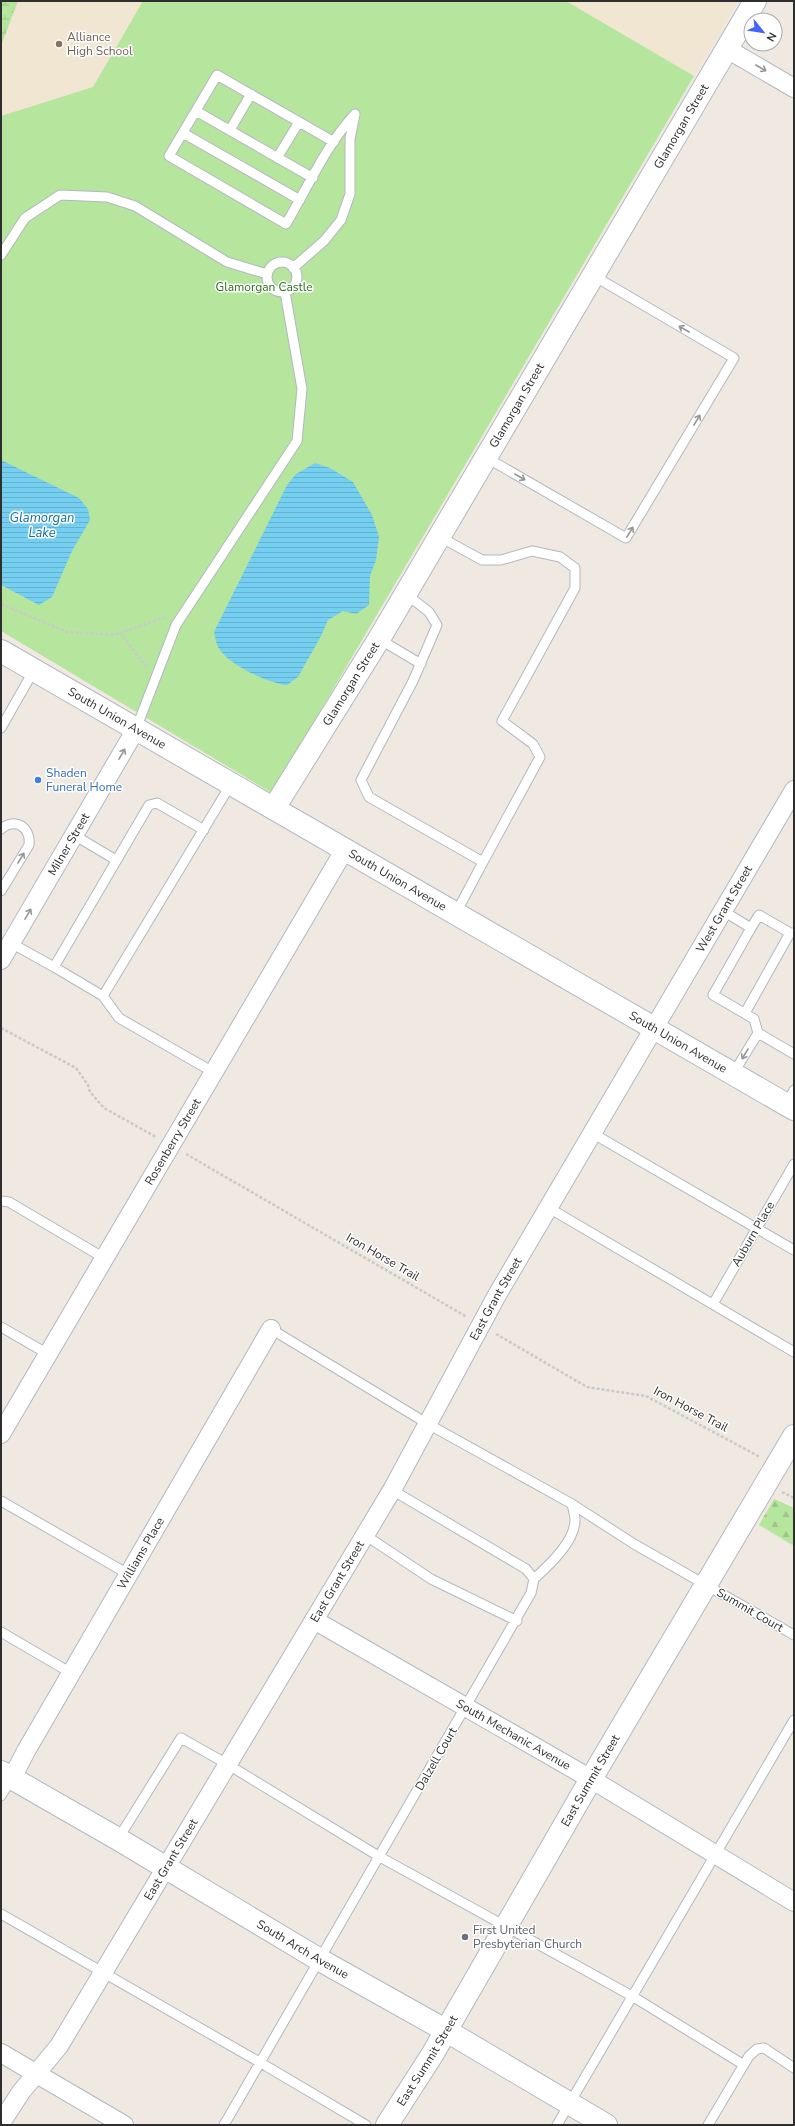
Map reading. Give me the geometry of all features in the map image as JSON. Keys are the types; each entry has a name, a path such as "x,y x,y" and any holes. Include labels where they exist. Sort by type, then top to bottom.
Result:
{"street":[{"name":"Glamorgan Street","path":"274,808 380,639 755,1"},
{"path":"727,49 794,88"},
{"name":"South Union Avenue","path":"1,651 733,1074 791,1101"},
{"name":"Milner Street","path":"1,960 136,729"},
{"name":"West Grant Street","path":"654,1028 794,790"},
{"name":"Rosenberry Street","path":"1,1434 345,849"},
{"name":"East Grant Street","path":"1,2123 36,2073 49,2060 59,2046 164,1867 392,1490 482,1325 654,1028"},
{"name":"Williams Place","path":"7,1775 71,1673 271,1329"},
{"name":"East Summit Street","path":"388,2125 794,1436"},
{"name":"South Mechanic Avenue","path":"314,1620 466,1709 591,1779 714,1855 794,1902"},
{"name":"South Arch Avenue","path":"7,1775 118,1839 320,1960 445,2030 606,2125"},
{"path":"1,2053 124,2125"}],"lane":[{"path":"294,268 324,241 341,220 350,194 350,139 355,114 342,129 286,224 169,156 217,75 334,142"},
{"path":"230,130 251,94"},
{"path":"196,110 313,178"},
{"path":"277,158 298,122"},
{"path":"183,133 300,200"},
{"path":"1,255 25,218 60,195 106,197 135,206 227,262 267,274"},
{"path":"276,263 286,263 294,268 296,282 290,289 285,292 280,292 271,288 268,284 267,274 276,263"},
{"path":"487,458 626,538 734,358 594,276"},
{"path":"136,729 176,625 297,441 302,389 285,292"},
{"path":"440,536 482,560 501,560 532,551 560,557 575,568 575,588 502,720 533,744 540,757 456,913"},
{"path":"406,594 429,612 437,625 421,664 360,780 369,797 483,862"},
{"path":"380,639 421,664"},
{"path":"1,728 34,670"},
{"path":"103,996 232,784"},
{"path":"54,967 149,805 157,803 204,830"},
{"path":"1,829 12,823 20,824 25,829 29,838 29,845 1,892"},
{"path":"74,835 116,860"},
{"path":"723,911 750,928"},
{"path":"745,1013 792,933 758,915 713,995 754,1019 758,1033 794,1054"},
{"path":"11,943 103,996 119,1018 213,1072"},
{"path":"733,1074 758,1033"},
{"path":"592,1133 757,1227 794,1250"},
{"name":"Auburn Place","path":"713,1304 794,1164"},
{"path":"1,1201 10,1202 104,1258"},
{"path":"549,1208 794,1352"},
{"path":"1,1327 48,1354"},
{"name":"Summit Court","path":"271,1329 428,1424 572,1504 634,1544 794,1635"},
{"path":"392,1490 526,1569 534,1579 557,1558 568,1538 575,1521 572,1504"},
{"path":"1,1501 128,1574"},
{"path":"365,1534 431,1580 517,1621"},
{"name":"Dalzell Court","path":"224,2125 517,1621 531,1594 534,1579"},
{"path":"1,1632 71,1673"},
{"path":"557,2125 794,1720"},
{"path":"118,1839 180,1738 227,1764 380,1857 632,1996 744,2065"},
{"path":"1,1796 7,1775"},
{"path":"1,1914 102,1971 366,2125"},
{"path":"708,2125 749,2056 757,2050 764,2048 794,2068"}],"path":[{"path":"1,604 67,632 114,635 187,609"},
{"path":"120,633 156,678"},
{"name":"Iron Horse Trail","path":"1,1028 76,1068 88,1085 90,1092 104,1108 587,1387 646,1396 776,1466"}],"shaded area":[{"name":"Alliance High School","path":"1,1 143,1 93,87 1,116"},
{"path":"566,1 738,1 694,76"}],"green space":[{"path":"1,1 18,1 1,46"},
{"name":"Glamorgan Castle","path":"143,1 566,1 694,76 272,793 1,631 1,116 93,87"},
{"path":"774,1499 794,1508 794,1546 759,1525"}],"water":[{"name":"Glamorgan Lake","path":"1,460 79,498 88,509 90,520 72,551 52,597 39,605 1,585"},
{"path":"315,463 330,468 353,482 372,515 379,537 376,560 370,576 369,605 356,614 343,611 328,620 321,636 298,677 287,685 279,684 259,677 230,660 218,647 214,632 287,485 296,474"}],"place":[{"name":"Alliance High School","path":"59,44"},
{"name":"Shaden Funeral Home","path":"38,780"},
{"name":"First United Presbyterian Church","path":"465,1937"}]}
